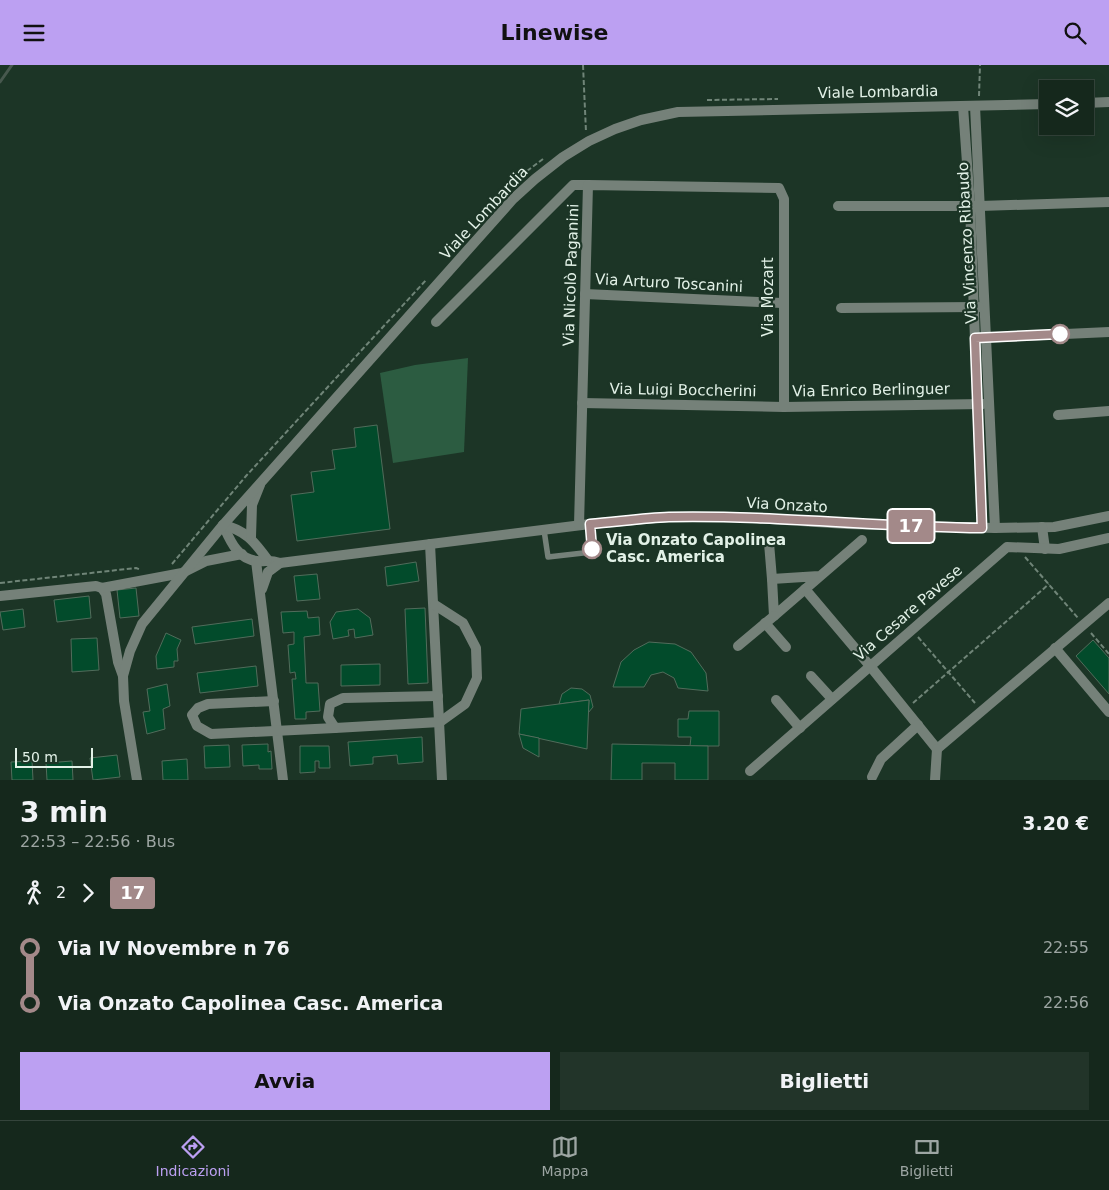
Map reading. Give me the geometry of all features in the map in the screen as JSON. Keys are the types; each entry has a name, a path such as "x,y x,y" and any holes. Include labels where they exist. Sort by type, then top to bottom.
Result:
{"street":[{"name":"Viale Lombardia","path":"123,676 130,651 142,624 223,525 514,199 535,179 589,141 614,129 641,120 678,112 963,106 977,101 1039,104"},
{"name":"Via Vincenzo Ribaudo","path":"977,101 975,206 980,307 986,337 995,528"},
{"path":"1094,103 1109,102"},
{"name":"Via Vincenzo Ribaudo","path":"963,106 975,206"},
{"path":"436,322 572,185 588,185"},
{"name":"Via Nicolò Paganini","path":"584,525 582,403 588,185 779,188"},
{"name":"Via Mozart","path":"779,188 784,199 782,303 784,407"},
{"path":"838,206 975,206 1109,202"},
{"name":"Via Arturo Toscanini","path":"585,294 782,303"},
{"name":"Via Vincenzo Ribaudo","path":"980,307 975,338 982,528"},
{"path":"841,308 980,307"},
{"path":"975,338 1109,332"},
{"name":"Via Luigi Boccherini","path":"582,403 784,407"},
{"name":"Via Enrico Berlinguer","path":"784,407 990,404"},
{"path":"1058,415 1109,411"},
{"path":"251,537 252,505 261,483"},
{"name":"Via Onzato","path":"280,563 584,525 668,517 738,517 847,524 995,528 1054,527 1109,516"},
{"path":"223,525 236,528 251,537 267,559"},
{"path":"223,525 235,550 256,561 267,559 280,563"},
{"path":"1042,527 1045,549"},
{"path":"1016,547 1059,549 1109,538"},
{"path":"738,646 862,540"},
{"path":"769,543 774,616"},
{"path":"430,544 435,605 442,780"},
{"name":"Via Cesare Pavese","path":"750,771 1007,547 1016,547"},
{"path":"0,596 96,586 102,588 182,573 206,561 242,554"},
{"path":"256,561 283,780"},
{"path":"261,590 268,572 280,563"},
{"path":"772,579 819,576"},
{"path":"102,588 106,594 118,662 123,676 124,701 137,780"},
{"path":"805,589 870,666 936,749 935,780"},
{"path":"936,749 1109,603"},
{"path":"274,701 208,704 198,708 192,715 196,726 211,734 440,722 465,704 478,678 476,648 463,623 435,605"},
{"path":"765,623 786,647"},
{"path":"1055,648 1109,712"},
{"path":"811,676 832,699"},
{"path":"335,728 328,717 330,704 343,698 438,696"},
{"path":"776,700 800,728"},
{"path":"872,777 881,759 918,725"}],"lane":[{"path":"544,530 548,557 592,552 584,525"}],"path":[{"path":"583,65 586,132"},
{"path":"980,65 977,101 987,97"},
{"path":"705,101 783,99"},
{"path":"581,134 594,128"},
{"path":"527,171 550,154"},
{"path":"169,567 246,476 433,272"},
{"path":"1016,547 1109,654"},
{"path":"0,583 136,568 143,571"},
{"path":"906,710 1049,584"},
{"path":"912,629 981,711"}],"green space":[{"path":"468,358 464,452 393,463 380,373 415,365"}],"building":[{"path":"377,425 390,529 297,541 291,495 314,492 311,472 335,469 332,450 356,447 354,428"},
{"path":"416,562 419,581 387,586 385,567"},
{"path":"317,574 320,599 297,601 294,576"},
{"path":"136,588 139,616 120,618 117,590"},
{"path":"89,596 91,618 57,622 54,600"},
{"path":"425,608 428,683 408,684 405,609"},
{"path":"23,609 25,627 3,630 0,612"},
{"path":"358,609 370,618 373,635 355,638 354,629 348,630 349,636 333,639 330,622 336,612"},
{"path":"307,611 308,618 319,617 320,635 304,637 306,683 318,683 320,711 306,712 306,719 295,719 292,679 296,679 295,672 290,673 288,645 294,644 294,632 283,633 281,612"},
{"path":"252,619 254,636 195,644 192,627"},
{"path":"166,633 181,640 177,649 178,661 174,661 174,667 157,669 156,656"},
{"path":"97,638 99,670 72,672 71,639"},
{"path":"1093,640 1109,658 1109,694 1076,656"},
{"path":"649,642 675,644 691,652 706,673 708,691 678,688 674,678 663,672 651,675 644,687 613,687 621,662 634,650"},
{"path":"380,664 380,685 341,686 341,665"},
{"path":"256,666 258,686 200,693 197,673"},
{"path":"167,684 170,706 163,709 165,729 147,734 143,712 150,711 147,689"},
{"path":"571,688 582,689 590,695 593,707 588,713 589,700 559,704 562,694"},
{"path":"589,700 587,749 519,734 521,709"},
{"path":"689,711 719,711 719,746 690,746 691,737 678,737 678,719 688,719"},
{"path":"519,734 539,738 539,757 523,748"},
{"path":"422,737 423,762 398,764 397,755 373,757 373,764 350,766 348,742"},
{"path":"268,744 268,752 271,751 272,769 259,769 259,765 243,766 242,745"},
{"path":"612,744 708,746 708,780 675,780 675,763 642,763 642,780 611,780"},
{"path":"229,745 230,767 205,768 204,746"},
{"path":"300,746 329,746 330,768 319,768 319,761 315,761 315,772 300,773"},
{"path":"117,755 120,777 93,780 90,758"},
{"path":"187,759 188,780 163,780 162,761"},
{"path":"32,761 33,780 12,780 11,762"},
{"path":"72,761 73,780 47,780 46,763"}],"waterway":[{"path":"0,82 12,65"}],"bus line":[{"name":"17","path":"592,549 590,524 668,517 738,517 847,524 982,528 975,338 1060,334"}],"place":[{"name":"Via Onzato Capolinea Casc. America","path":"592,549"}]}
